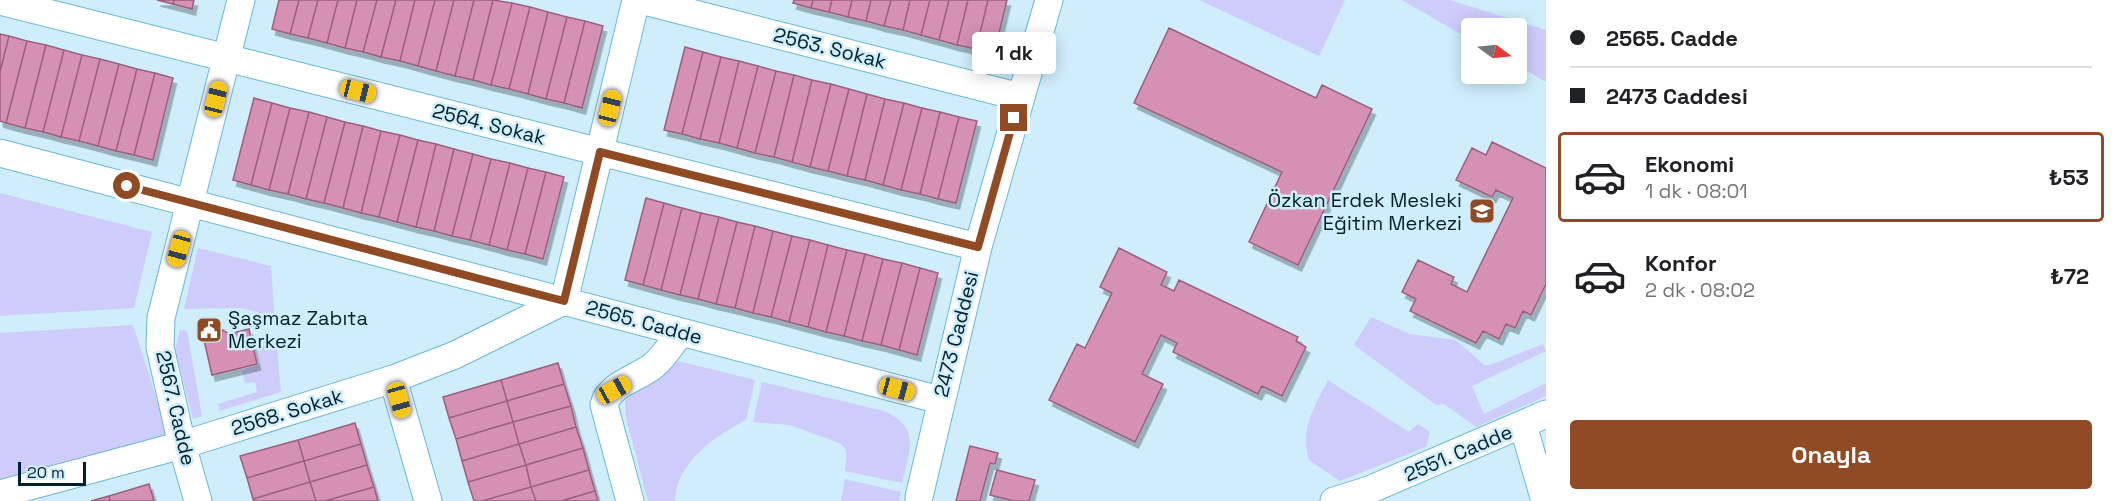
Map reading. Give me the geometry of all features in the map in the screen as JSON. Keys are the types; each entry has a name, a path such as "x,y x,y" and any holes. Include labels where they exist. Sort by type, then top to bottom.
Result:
{"street":[{"name":"2567. Cadde","path":"198,501 182,445 160,347 161,318 241,0"},
{"name":"2563. Sokak","path":"638,0 1020,97"},
{"path":"564,301 638,0"},
{"name":"2473 Caddesi","path":"918,500 978,247 1049,0"},
{"name":"2564. Sokak","path":"0,1 978,247"},
{"name":"2565. Cadde","path":"0,153 940,400"},
{"name":"2568. Sokak","path":"15,495 393,380 455,355 564,301"},
{"path":"630,501 604,405 606,396 653,366 681,332"},
{"path":"393,380 428,501"},
{"path":"1534,420 1545,501"},
{"name":"2551. Cadde","path":"1334,501 1370,496 1534,420"}],"shaded area":[{"path":"1199,0 1345,0 1319,56"},
{"path":"1402,0 1450,0 1508,18 1461,18 1461,34"},
{"path":"1527,24 1546,30 1546,82 1527,71"},
{"path":"0,193 152,232 134,308 0,316"},
{"path":"198,248 271,266 275,322 257,312 240,308 184,309"},
{"path":"1371,317 1410,334 1456,340 1484,365 1490,365 1543,344 1546,351 1472,386 1484,414 1546,383 1546,396 1476,427 1444,404 1436,405 1354,345"},
{"path":"133,325 170,440 0,482 0,333"},
{"path":"180,330 187,331 202,416 193,419 175,350"},
{"path":"276,337 281,392 219,411 218,404 257,392 255,382 245,383 242,370 260,365 255,340"},
{"path":"678,361 755,380 746,420 710,443 690,462 677,487 675,501 648,501 626,418 625,401"},
{"path":"1328,380 1409,432 1418,424 1430,432 1426,447 1340,481 1309,460 1306,447 1308,424"},
{"path":"762,382 884,411 896,418 904,425 910,441 902,483 845,471 846,452 839,443 790,425 753,422"},
{"path":"845,479 901,492 899,501 841,501"}],"building":[{"path":"157,0 174,0 173,4"},
{"path":"174,0 194,0 192,9 173,4"},
{"path":"279,0 299,0 290,34 272,29"},
{"path":"299,0 318,0 308,38 290,34"},
{"path":"318,0 338,0 327,43 308,38"},
{"path":"338,0 357,0 345,48 327,43"},
{"path":"357,0 377,0 363,52 345,48"},
{"path":"377,0 396,0 381,57 363,52"},
{"path":"396,0 415,0 400,61 381,57"},
{"path":"415,0 435,0 418,66 400,61"},
{"path":"435,0 454,0 436,71 418,66"},
{"path":"454,0 474,0 455,76 436,71"},
{"path":"474,0 493,0 473,80 455,76"},
{"path":"493,0 512,3 491,85 473,80"},
{"path":"794,0 813,0 811,8 793,3"},
{"path":"813,0 832,0 829,12 811,8"},
{"path":"832,0 852,0 848,17 829,12"},
{"path":"852,0 871,0 866,21 848,17"},
{"path":"871,0 891,0 884,26 866,21"},
{"path":"891,0 910,0 903,30 884,26"},
{"path":"910,0 930,0 921,35 903,30"},
{"path":"930,0 949,0 939,40 921,35"},
{"path":"949,0 968,0 957,45 939,40"},
{"path":"968,0 988,0 976,49 957,45"},
{"path":"988,0 1007,0 994,54 976,49"},
{"path":"512,3 530,7 509,89 491,85"},
{"path":"530,7 548,12 528,94 509,89"},
{"path":"548,12 567,17 546,99 528,94"},
{"path":"567,17 585,21 564,103 546,99"},
{"path":"585,21 603,26 582,108 564,103"},
{"path":"1169,28 1316,98 1322,85 1372,109 1298,265 1249,242 1282,172 1134,103"},
{"path":"0,34 9,36 0,72"},
{"path":"9,36 27,41 6,123 0,121 0,72"},
{"path":"27,41 46,45 25,128 6,123"},
{"path":"46,45 64,50 43,132 25,128"},
{"path":"685,47 703,52 682,134 664,130"},
{"path":"64,50 82,55 61,137 43,132"},
{"path":"703,52 721,57 700,139 682,134"},
{"path":"82,55 100,59 79,141 61,137"},
{"path":"721,57 739,61 719,143 700,139"},
{"path":"100,59 119,64 98,146 79,141"},
{"path":"739,61 758,66 737,148 719,143"},
{"path":"119,64 137,69 116,151 98,146"},
{"path":"758,66 776,71 755,153 737,148"},
{"path":"137,69 155,73 134,155 116,151"},
{"path":"776,71 794,75 774,157 755,153"},
{"path":"155,73 173,78 153,160 134,155"},
{"path":"794,75 812,80 792,162 774,157"},
{"path":"812,80 831,84 810,167 792,162"},
{"path":"831,84 849,89 828,171 810,167"},
{"path":"849,89 867,94 847,176 828,171"},
{"path":"867,94 885,99 865,180 847,176"},
{"path":"254,98 272,103 251,185 233,180"},
{"path":"885,99 904,103 883,185 865,180"},
{"path":"272,103 290,108 269,190 251,185"},
{"path":"904,103 922,108 901,190 883,185"},
{"path":"290,108 309,112 288,194 269,190"},
{"path":"922,108 940,112 920,194 901,190"},
{"path":"309,112 327,117 306,199 288,194"},
{"path":"940,112 959,117 938,199 920,194"},
{"path":"327,117 345,122 324,203 306,199"},
{"path":"959,117 977,121 956,203 938,199"},
{"path":"345,122 363,126 343,208 324,203"},
{"path":"363,126 381,131 361,213 343,208"},
{"path":"381,131 400,135 379,217 361,213"},
{"path":"400,135 418,140 397,222 379,217"},
{"path":"418,140 436,144 416,227 397,222"},
{"name":"Özkan Erdek Mesleki Eğitim Merkezi","path":"1492,142 1546,168 1546,284 1531,315 1523,311 1515,328 1506,324 1499,339 1483,331 1476,343 1410,311 1416,299 1402,292 1418,260 1454,277 1451,284 1467,292 1513,198 1496,190 1492,197 1456,180 1472,148 1486,155"},
{"path":"436,144 454,149 434,231 416,227"},
{"path":"454,149 473,154 452,236 434,231"},
{"path":"473,154 491,159 470,240 452,236"},
{"path":"491,159 510,163 489,245 470,240"},
{"path":"510,163 528,168 507,250 489,245"},
{"path":"528,168 546,172 525,254 507,250"},
{"path":"546,172 564,177 543,259 525,254"},
{"path":"646,198 664,203 643,285 625,280"},
{"path":"664,203 682,208 661,290 643,285"},
{"path":"682,208 701,213 680,295 661,290"},
{"path":"701,213 719,217 698,299 680,295"},
{"path":"719,217 737,222 716,304 698,299"},
{"path":"737,222 755,226 735,308 716,304"},
{"path":"755,226 773,231 753,313 735,308"},
{"path":"773,231 792,236 771,317 753,313"},
{"path":"792,236 810,240 789,322 771,317"},
{"path":"810,240 828,245 808,327 789,322"},
{"path":"828,245 847,250 826,332 808,327"},
{"path":"1119,248 1167,272 1161,285 1174,291 1179,280 1298,337 1296,341 1306,347 1282,396 1262,386 1258,394 1173,352 1177,343 1161,335 1142,374 1163,384 1135,442 1049,400 1077,344 1085,348 1112,293 1100,287"},
{"path":"847,250 865,254 844,336 826,332"},
{"path":"865,254 883,259 862,341 844,336"},
{"path":"883,259 902,263 881,345 862,341"},
{"path":"902,263 920,268 899,350 881,345"},
{"path":"920,268 938,273 917,355 899,350"},
{"path":"249,329 257,364 212,375 204,340 218,337 223,330 229,334"},
{"path":"558,363 564,384 507,401 501,380"},
{"path":"501,380 507,401 449,418 443,397"},
{"path":"564,384 571,406 513,422 507,401"},
{"path":"507,401 513,422 456,439 449,418"},
{"path":"571,406 576,427 519,444 513,422"},
{"path":"513,422 519,444 462,461 456,439"},
{"path":"355,423 361,444 304,461 298,440"},
{"path":"576,427 583,448 526,465 519,444"},
{"path":"298,440 304,461 247,478 240,456"},
{"path":"361,444 367,465 310,482 304,461"},
{"path":"519,444 526,465 468,482 462,461"},
{"path":"970,446 998,453 995,464 990,463 980,501 956,501"},
{"path":"583,448 589,470 531,487 526,465"},
{"path":"304,461 310,482 253,499 247,478"},
{"path":"367,465 374,487 325,501 316,501 310,482"},
{"path":"526,465 531,487 482,501 474,501 468,482"},
{"path":"589,470 595,491 561,501 536,501 531,487"},
{"path":"997,470 1035,480 1029,501 1014,501 990,495"},
{"path":"310,482 316,501 254,501 253,499"},
{"path":"149,484 154,501 110,501 109,496"},
{"path":"374,487 378,501 325,501"},
{"path":"531,487 536,501 482,501"},
{"path":"595,491 598,501 561,501"},
{"path":"109,496 110,501 91,501"}],"place":[{"name":"Özkan Erdek Mesleki Eğitim Merkezi","path":"1482,211"},
{"name":"Şaşmaz Zabıta Merkezi","path":"209,330"}],"route":[{"path":"127,186 564,301 600,152 978,247 1014,118"}]}
